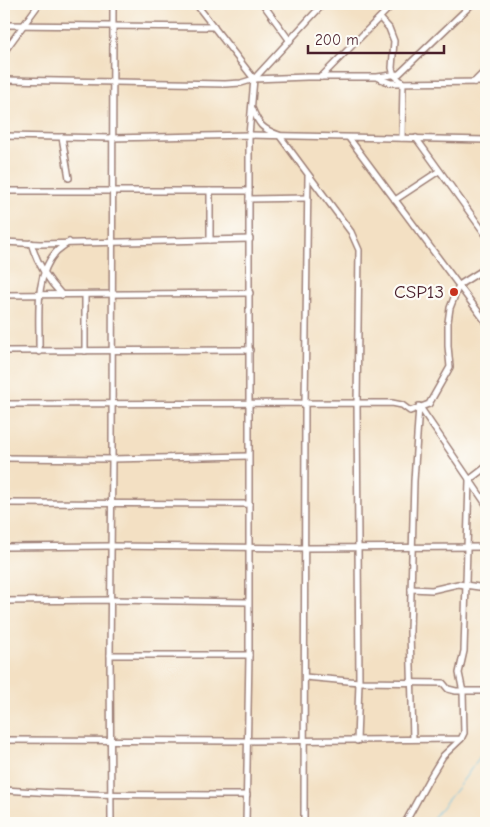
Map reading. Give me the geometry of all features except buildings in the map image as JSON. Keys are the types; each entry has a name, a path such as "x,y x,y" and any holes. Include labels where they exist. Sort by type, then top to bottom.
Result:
{"street":[{"path":"4,52 39,4"},
{"path":"111,823 110,546 113,351 111,138 113,4"},
{"path":"196,4 254,79"},
{"path":"263,4 290,41"},
{"path":"246,823 249,655 250,135 254,79 322,4"},
{"path":"321,77 394,4"},
{"path":"4,80 225,84 241,83 254,79 377,77 394,75 399,74 472,4"},
{"path":"380,18 389,28 394,41 392,68 394,75 403,83 402,138"},
{"path":"4,25 214,27"},
{"path":"474,82 486,70"},
{"path":"377,77 391,83 486,82"},
{"path":"252,106 257,122 265,130 279,135 351,232 359,250 359,682 357,741"},
{"path":"4,136 111,138 279,135 486,140"},
{"path":"62,136 69,178"},
{"path":"348,138 486,322"},
{"path":"416,138 486,235"},
{"path":"395,200 439,171"},
{"path":"304,823 305,403 308,176"},
{"path":"4,191 250,191"},
{"path":"210,191 210,240"},
{"path":"250,199 308,198"},
{"path":"4,242 250,239"},
{"path":"39,352 40,296 44,273 57,251 69,242"},
{"path":"31,243 34,255 44,273 62,295"},
{"path":"4,404 392,403 402,405 410,411 419,406 429,404 450,367 448,322 450,308 459,285 486,268"},
{"path":"4,295 250,293"},
{"path":"85,295 85,351"},
{"path":"4,351 250,350"},
{"path":"419,406 486,504"},
{"path":"413,739 411,682 412,546 419,406"},
{"path":"4,458 112,459 248,456"},
{"path":"469,480 486,467"},
{"path":"405,823 440,761 461,739 464,733 463,692 459,673 464,651 469,480"},
{"path":"4,504 249,504"},
{"path":"4,547 486,547"},
{"path":"412,589 432,590 458,584 486,588"},
{"path":"4,601 248,602"},
{"path":"110,655 249,655"},
{"path":"305,677 359,682 443,683 448,689 463,692 486,691"},
{"path":"4,740 357,741 461,739"},
{"path":"4,790 34,793 247,795"}],"waterway":[{"path":"429,823 486,748"}],"place":[{"name":"CSP13","path":"454,292"}]}
